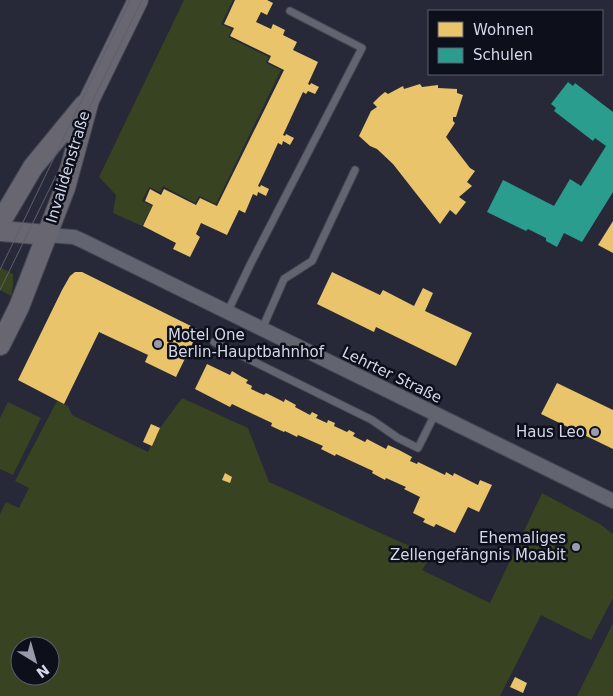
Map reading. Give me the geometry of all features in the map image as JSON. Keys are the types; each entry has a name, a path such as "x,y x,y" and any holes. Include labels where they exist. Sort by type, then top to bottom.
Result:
{"main road":[{"name":"Invalidenstraße","path":"0,346 19,307 65,188 89,100 138,0"},
{"name":"Invalidenstraße","path":"0,223 32,167 89,100"},
{"name":"Invalidenstraße","path":"0,232 47,235"}],"street":[{"name":"Lehrter Straße","path":"47,235 74,237 228,311 613,502"}],"lane":[{"path":"228,311 362,48 290,11"},
{"path":"262,328 284,280 312,261 356,170"},
{"path":"214,342 372,420 398,438 418,448 435,414"}],"green space":[{"path":"184,0 233,0 221,24 232,29 228,37 269,57 266,63 281,70 216,204 199,196 195,203 163,186 160,192 149,187 142,201 152,206 142,226 113,213 116,195 99,177"},
{"path":"0,267 13,274 11,296 0,290"},
{"path":"182,398 248,428 269,482 432,555 422,570 490,603 542,493 600,524 613,534 613,598 591,640 541,615 500,696 0,696 0,514 6,502 19,508 29,488 15,481 57,401 68,406 72,415 148,452 160,428"},
{"path":"8,402 41,418 13,475 0,469 0,418"},
{"path":"613,623 613,696 577,696"}],"building: Wohnen":[{"path":"235,0 267,0 273,3 267,15 261,12 256,22 271,29 273,24 285,30 283,35 297,42 293,50 318,62 308,84 310,85 311,83 319,87 315,94 308,91 306,94 303,92 283,135 285,136 286,134 294,138 290,145 283,141 282,145 278,143 258,186 260,187 261,185 269,189 266,196 258,192 257,196 253,194 245,213 239,210 227,235 201,223 196,234 200,237 190,257 173,249 176,243 143,226 153,205 145,201 150,189 161,195 164,189 196,205 200,198 217,206 284,70 268,62 271,56 230,36 234,28 224,24"},
{"path":"420,84 422,87 438,85 438,88 457,89 457,93 463,95 456,117 453,117 455,123 446,137 470,168 475,171 467,182 472,186 459,197 466,202 456,215 450,210 440,224 393,164 359,136 371,111 377,107 373,103 379,97 385,92 388,94 403,86 404,89"},
{"path":"613,221 613,253 598,245"},
{"name":"Motel One Berlin-Hauptbahnhof","path":"75,272 82,272 199,330 176,377 145,362 148,355 99,332 64,404 18,380 62,290 70,276"},
{"path":"332,272 380,295 383,290 414,306 423,288 433,293 425,311 472,333 456,366 376,327 374,332 317,304"},
{"path":"207,364 230,375 232,371 248,380 246,383 252,386 251,389 264,395 266,393 284,402 285,399 310,415 312,412 318,415 316,418 327,423 328,420 335,423 334,426 347,432 349,430 355,433 353,436 365,442 367,439 386,449 388,445 412,457 410,461 417,464 418,462 445,475 446,472 453,476 454,473 478,485 480,480 492,485 479,512 468,507 455,533 436,524 434,527 423,522 425,519 413,513 420,497 404,489 406,487 386,478 385,480 372,473 373,471 321,449 323,446 298,435 297,437 284,432 271,426 272,423 232,404 230,407 195,389"},
{"name":"Haus Leo","path":"557,383 613,410 613,449 541,414"},
{"path":"151,424 160,428 152,446 143,442"},
{"path":"225,473 232,477 230,483 222,480"},
{"path":"515,677 527,683 523,693 510,687"}],"building: Schulen":[{"path":"568,82 573,86 575,83 613,112 613,192 582,242 564,233 557,247 546,241 546,238 528,229 526,231 487,212 503,180 554,206 570,179 581,186 606,146 595,138 593,141 554,111 556,108 551,104"}],"tram line":[{"path":"0,270 130,0"},
{"path":"0,290 142,0"}],"place":[{"name":"Motel One Berlin-Hauptbahnhof","path":"158,344"},
{"name":"Haus Leo","path":"595,432"},
{"name":"Ehemaliges Zellengefängnis Moabit","path":"576,547"}]}
